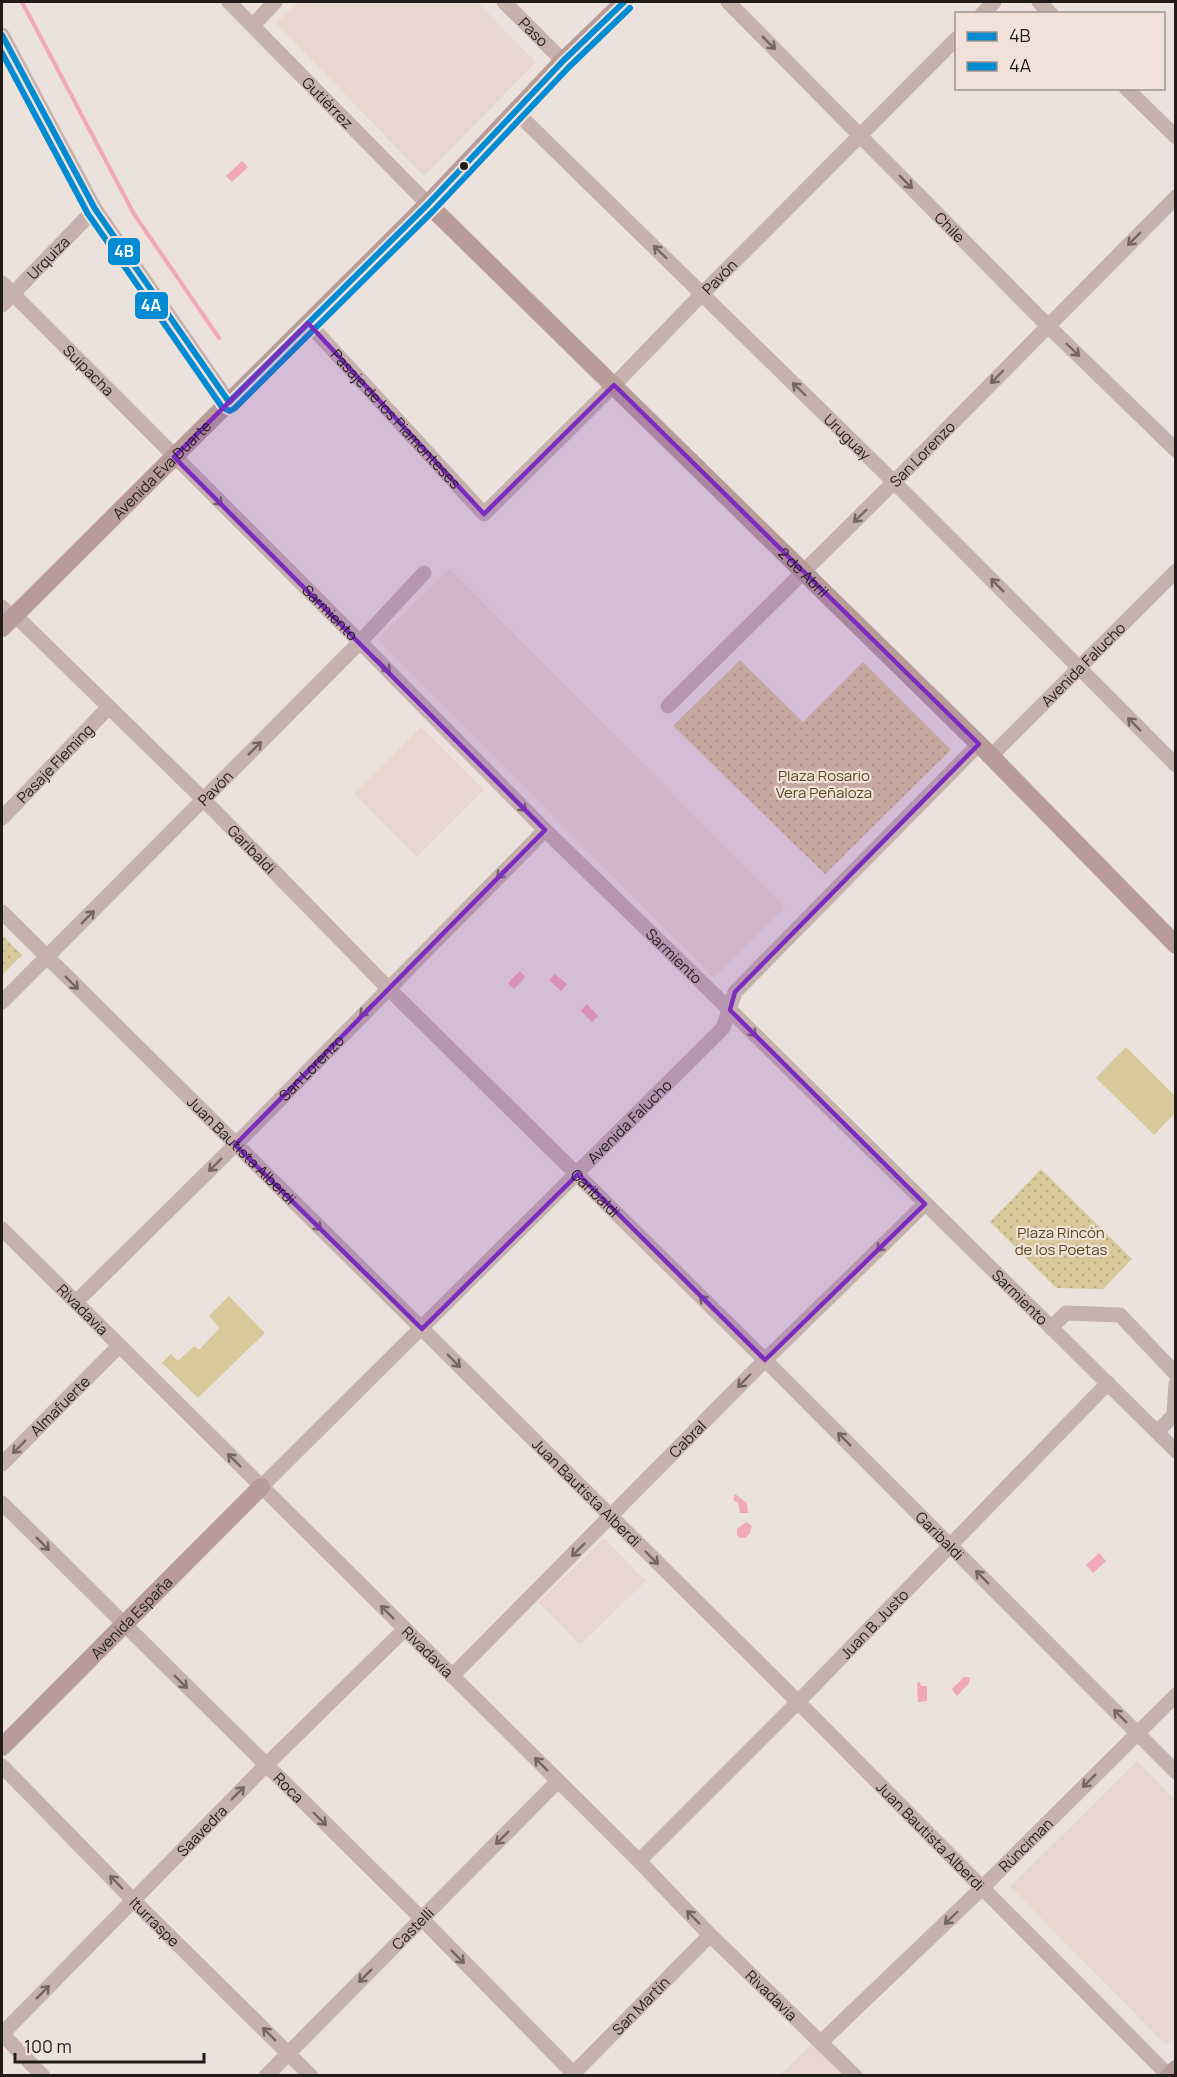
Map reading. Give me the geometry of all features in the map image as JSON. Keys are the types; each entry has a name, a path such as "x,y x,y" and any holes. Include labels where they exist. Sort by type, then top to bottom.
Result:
{"main road":[{"name":"Avenida Eva Duarte","path":"8,617 174,457 428,204 563,61 624,2"},
{"name":"2 de Abril","path":"428,204 985,750 1176,945"},
{"name":"Avenida España","path":"2,1748 261,1487"},
{"path":"1169,2076 1176,2069"}],"street":[{"name":"Gutiérrez","path":"229,2 428,204"},
{"path":"253,25 275,2"},
{"name":"Paso","path":"504,2 563,61"},
{"name":"Chile","path":"728,2 1047,325 1176,450"},
{"path":"2,35 95,208 229,402"},
{"name":"Pavón","path":"484,514 614,386 702,294 955,41"},
{"path":"1128,90 1176,137"},
{"name":"Uruguay","path":"516,112 894,482 1176,765"},
{"name":"San Lorenzo","path":"668,706 1176,197"},
{"name":"Urquiza","path":"2,305 7,289 95,208"},
{"name":"Suipacha","path":"7,289 174,457"},
{"name":"Pasaje de los Piamonteses","path":"308,322 366,388 484,514"},
{"name":"Sarmiento","path":"174,457 544,830 730,1010 1176,1451"},
{"name":"Avenida Falucho","path":"261,1487 723,1028 735,992 985,750 1080,668 1176,571"},
{"name":"Pavón","path":"2,1002 360,642 424,573"},
{"name":"Garibaldi","path":"8,617 110,707 388,988 765,1360 1176,1772"},
{"name":"Pasaje Fleming","path":"2,818 110,707"},
{"name":"San Lorenzo","path":"76,1302 235,1145 544,830"},
{"name":"Juan Bautista Alberdi","path":"2,912 798,1702 1169,2076"},
{"name":"Cabral","path":"452,1676 765,1360 925,1204"},
{"name":"Rivadavia","path":"2,1229 639,1861 710,1935 855,2076"},
{"path":"1051,1328 1066,1313 1120,1315 1176,1374"},
{"name":"Almafuerte","path":"2,1464 119,1346"},
{"name":"Juan B. Justo","path":"639,1861 798,1702 1108,1383"},
{"path":"1157,1432 1174,1415 1176,1384"},
{"name":"Roca","path":"2,1503 422,1919 572,2074"},
{"name":"Saavedra","path":"2,2034 265,1766 404,1630"},
{"name":"Rúnciman","path":"821,2042 982,1888 1176,1695"},
{"name":"Iturraspe","path":"2,1766 310,2076"},
{"name":"Castelli","path":"266,2076 558,1781"},
{"name":"San Martín","path":"572,2074 710,1935"},
{"path":"2,2034 43,2076"}],"highlighted area":[{"path":"308,323 484,514 614,385 979,744 735,992 730,1010 925,1204 765,1360 578,1174 422,1329 235,1145 545,830 174,457"}],"shaded area":[{"path":"298,2 477,2 536,62 424,176 276,23"},
{"path":"242,161 248,167 232,182 226,176"},
{"path":"449,568 785,907 714,978 378,640"},
{"path":"421,727 484,790 417,857 354,793"},
{"path":"520,971 525,977 514,989 508,983"},
{"path":"555,974 567,984 561,991 549,980"},
{"path":"587,1004 598,1016 592,1022 581,1011"},
{"path":"735,1494 747,1503 748,1513 740,1513 738,1503 733,1500"},
{"path":"746,1522 752,1526 750,1533 745,1538 740,1538 737,1535 737,1529"},
{"path":"604,1538 646,1581 580,1645 538,1602"},
{"path":"1099,1553 1106,1561 1093,1573 1086,1565"},
{"path":"964,1677 970,1677 969,1683 957,1696 952,1689"},
{"path":"920,1682 921,1686 927,1686 927,1701 918,1702 917,1683"},
{"path":"1137,1761 1175,1800 1176,2036 1166,2045 1010,1887"},
{"path":"819,2036 858,2076 779,2076"}],"green space":[{"name":"Plaza Rosario Vera Peñaloza","path":"740,660 803,722 863,662 951,750 825,874 673,726"},
{"path":"2,935 22,955 2,975"},
{"path":"1126,1047 1175,1096 1175,1113 1154,1135 1096,1078"},
{"name":"Plaza Rincón de los Poetas","path":"1041,1169 1132,1259 1103,1289 1056,1288 990,1222"},
{"path":"229,1296 265,1333 198,1398 162,1363 171,1354 178,1361 194,1346 199,1350 220,1328 209,1316"}],"waterway":[{"path":"22,2 134,214 219,338"}],"transit line":[{"name":"4B","path":"2,35 95,209 229,402 428,204 563,61 624,2"},
{"name":"4A","path":"2,53 88,214 222,407 230,411 434,210 569,67 630,8"}]}
